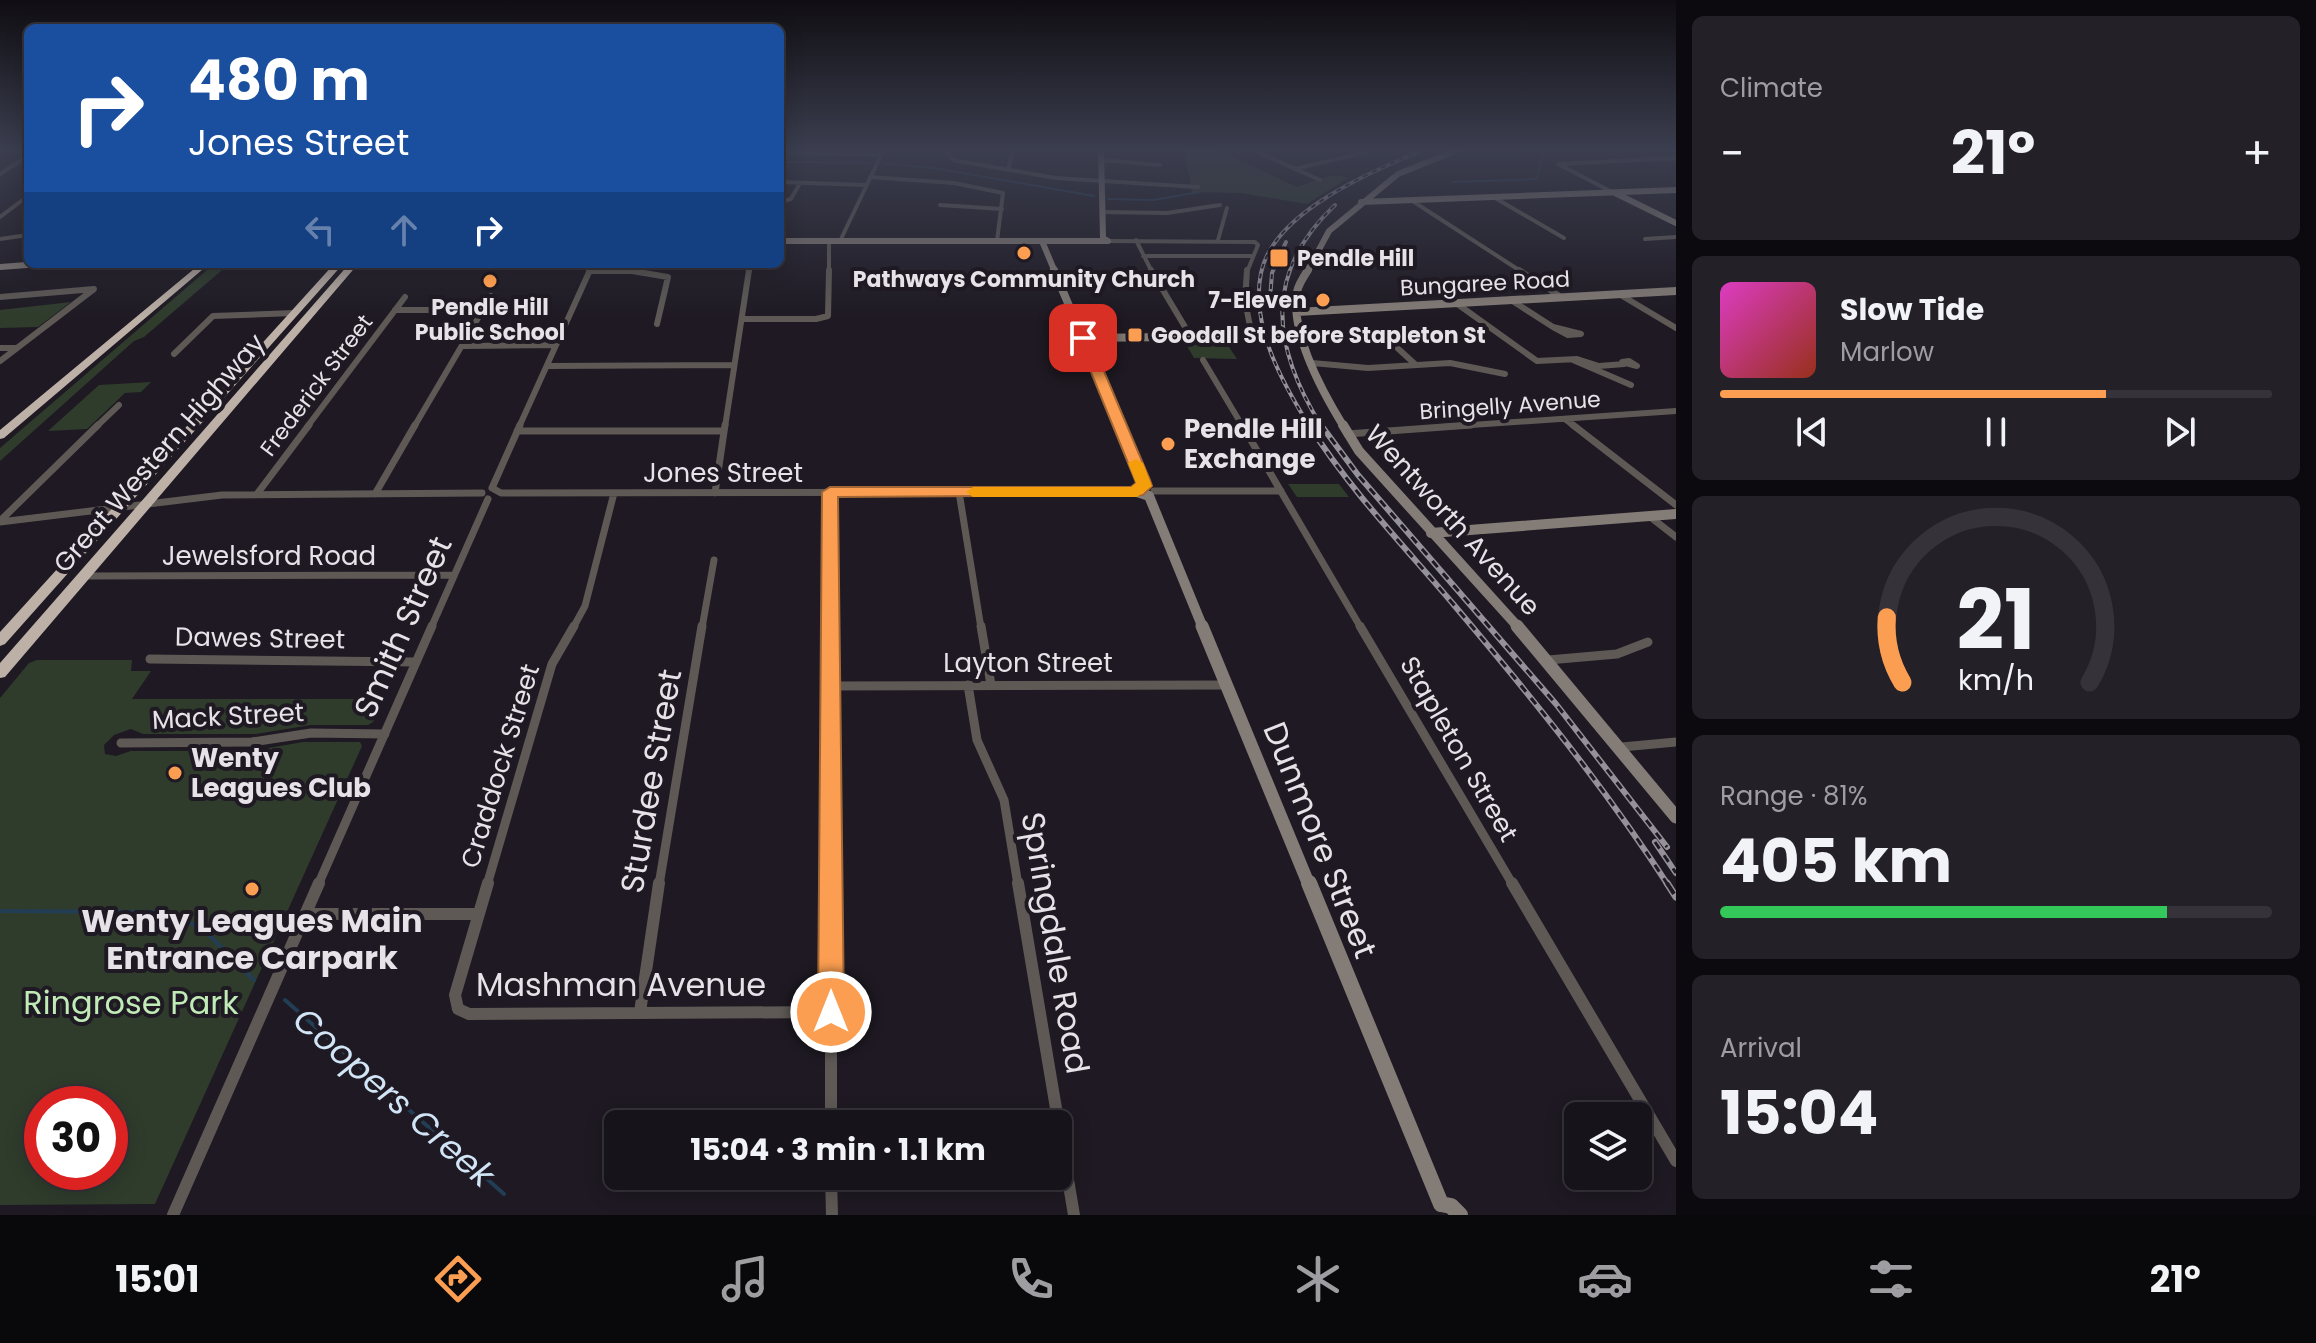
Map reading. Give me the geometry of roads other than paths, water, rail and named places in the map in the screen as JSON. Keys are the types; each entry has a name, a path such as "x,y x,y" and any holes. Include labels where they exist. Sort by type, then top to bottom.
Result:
{"highway":[{"path":"2,424 190,268"},
{"path":"0,436 200,268"},
{"name":"Great Western Highway","path":"0,641 335,268"},
{"name":"Great Western Highway","path":"0,673 351,268"}],"main road":[{"path":"784,241 1103,240 1102,206"},
{"name":"Wentworth Avenue","path":"1357,206 1322,241 1298,285 1297,312 1303,340 1322,391 1347,434 1431,533 1548,660 1676,817"},
{"path":"1640,206 1676,223"},
{"name":"Dunmore Street","path":"1042,241 1438,1209"},
{"path":"0,267 24,265"},
{"name":"Bungaree Road","path":"1297,312 1676,291"},
{"path":"1083,338 1256,336 1303,340"},
{"path":"1431,533 1676,514"},
{"path":"1438,1209 1451,1206 1460,1215"}],"street":[{"path":"742,319 816,319 828,316 838,240 855,206"},
{"path":"951,206 1002,209"},
{"path":"997,241 1003,206"},
{"path":"1102,212 1167,213 1215,206"},
{"path":"1218,240 1227,208 1232,206 1228,206"},
{"path":"1420,206 1561,297"},
{"path":"1508,206 1564,238"},
{"path":"0,239 24,236"},
{"path":"1645,239 1676,237"},
{"path":"1103,240 1257,243 1243,292 1256,336"},
{"path":"1136,242 1191,337"},
{"path":"1143,256 1251,256"},
{"path":"590,268 668,277 657,324"},
{"name":"Smith Street","path":"173,1215 487,494 590,268"},
{"path":"715,493 749,268"},
{"path":"0,297 94,289 0,361"},
{"path":"1619,294 1676,328"},
{"path":"375,494 491,296"},
{"name":"Frederick Street","path":"257,494 405,297"},
{"path":"1511,300 1553,327"},
{"path":"1456,303 1535,360 1572,360 1601,366 1624,364"},
{"path":"395,310 483,310"},
{"path":"174,354 213,316 294,313"},
{"path":"1393,344 1416,365"},
{"path":"463,346 556,345"},
{"path":"0,348 17,348"},
{"name":"Stapleton Street","path":"1203,360 1676,1161"},
{"path":"1572,360 1592,372 1615,375 1631,385"},
{"path":"1312,363 1368,368 1453,363 1505,374"},
{"path":"547,366 733,365"},
{"path":"0,521 119,405"},
{"name":"Bringelly Avenue","path":"1347,434 1676,411"},
{"path":"1566,420 1676,505"},
{"path":"517,431 723,431"},
{"name":"Jones Street","path":"487,494 1281,491"},
{"path":"830,492 831,1110"},
{"path":"959,492 991,685"},
{"name":"Craddock Street","path":"458,1009 455,995 552,664 585,606 614,493"},
{"path":"0,521 206,496 487,494"},
{"path":"1649,516 1676,537"},
{"name":"Sturdee Street","path":"640,1012 680,746 714,560"},
{"name":"Jewelsford Road","path":"84,576 454,575"},
{"path":"1548,660 1617,654 1648,642"},
{"name":"Dawes Street","path":"150,659 416,662"},
{"name":"Springdale Road","path":"968,685 977,740 1004,800 1074,1215"},
{"name":"Layton Street","path":"830,686 1226,685"},
{"name":"Mack Street","path":"121,743 252,742 311,733 385,734"},
{"path":"1622,747 1676,742"},
{"path":"306,914 479,914"},
{"name":"Mashman Avenue","path":"458,1009 469,1014 831,1012"},
{"path":"831,1190 832,1215"}],"waterway":[{"name":"Coopers Creek","path":"0,911 166,912 203,929 254,980"},
{"name":"Coopers Creek","path":"285,1000 504,1194"}],"railway":[{"path":"1310,427 1271,354 1260,313 1259,293 1261,273 1269,251 1285,231 1314,206"},
{"path":"1322,427 1293,368 1285,340 1282,312 1286,284 1295,258 1311,231 1334,206"},
{"path":"1270,299 1272,273 1286,242"},
{"path":"1309,425 1360,495 1566,742 1668,885"},
{"path":"1321,425 1358,475 1556,704 1667,847"},
{"path":"1655,842 1676,873"},
{"path":"1667,883 1676,897"}],"place":[{"name":"Pathways Community Church","path":"1024,253"},
{"name":"Pendle Hill","path":"1279,258"},
{"name":"Pendle Hill Public School","path":"490,281"},
{"name":"7-Eleven","path":"1323,300"},
{"name":"Goodall St before Stapleton St","path":"1135,335"},
{"name":"Pendle Hill Exchange","path":"1168,444"},
{"name":"Wenty Leagues Club","path":"175,773"},
{"name":"Wenty Leagues Main Entrance Carpark","path":"252,889"}],"park label":[{"name":"Ringrose Park","path":"131,1003"}]}
